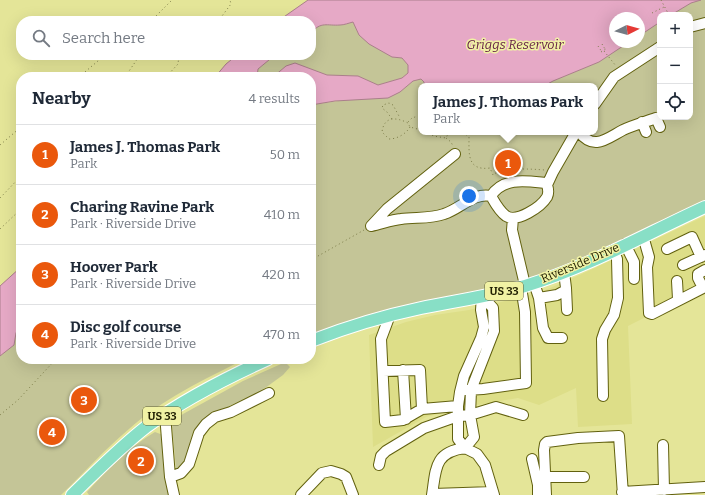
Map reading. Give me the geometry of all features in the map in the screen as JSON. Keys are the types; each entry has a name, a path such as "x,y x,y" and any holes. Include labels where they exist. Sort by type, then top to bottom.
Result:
{"main road":[{"name":"Riverside Drive","path":"316,339 358,324 390,315 527,285 584,264 705,207"},
{"name":"US 33","path":"72,495 120,448 165,414 211,386 257,364"}],"street":[{"path":"693,25 705,23"},
{"path":"598,100 614,77 658,48"},
{"path":"581,135 584,139 589,141 601,142 629,133 642,122 656,118 660,127"},
{"path":"642,122 646,132"},
{"path":"455,154 386,209 371,226 399,219 443,215 459,208 476,196 487,195 491,196 502,213 507,217 513,218 527,214 547,196 547,184 576,135"},
{"path":"491,196 496,189 511,182 520,181 547,184"},
{"path":"466,390 526,383 525,312 527,285 512,230 513,218"},
{"path":"643,236 653,257 647,267 649,313 652,314 678,299 704,287 698,278 698,274 705,270"},
{"path":"667,249 692,237 703,256 682,266"},
{"path":"625,244 634,262 634,279"},
{"path":"604,396 602,339 605,330 614,315 618,298 617,259 613,250"},
{"path":"564,272 567,310"},
{"path":"677,281 678,299"},
{"path":"527,285 539,298 544,332 548,338 562,338"},
{"path":"539,298 557,295 566,290"},
{"path":"466,390 458,411 458,438 465,448 477,454 485,465 493,493 433,495 436,468 443,457 453,450 465,448 474,437 464,376 481,338 484,327 481,310 482,296"},
{"path":"390,315 381,338 385,422 406,419 422,409 458,411 470,415 496,407 523,416"},
{"path":"403,370 406,419"},
{"path":"382,371 420,370 422,409"},
{"path":"170,477 182,473 188,464 200,433 206,424 215,417 231,412 269,393"},
{"path":"379,465 381,456 396,444 458,411"},
{"path":"165,414 170,477 174,495"},
{"path":"546,495 545,444 547,442 578,438 619,436 623,493 705,487"},
{"path":"663,445 664,490"},
{"path":"532,459 538,485 538,495"},
{"path":"301,495 322,473 331,471 346,477 353,495"},
{"path":"545,477 584,477"}],"path":[{"path":"156,16 172,0"},
{"path":"222,16 231,4 230,0"},
{"path":"661,0 668,12"},
{"path":"652,13 665,6"},
{"path":"602,44 606,49 602,52"},
{"path":"598,46 621,72"},
{"path":"85,72 99,60"},
{"path":"128,72 137,60"},
{"path":"171,72 178,64 178,60"},
{"path":"393,120 382,108 383,105 389,103 393,105 400,118 408,123 410,128"},
{"path":"408,123 412,118 418,115"},
{"path":"400,118 387,121 383,125 382,132 389,139 395,139 410,128"},
{"path":"410,128 418,129"},
{"path":"0,145 16,131"},
{"path":"433,135 446,138 451,142 455,154"},
{"path":"467,135 469,137 468,155 470,161 476,166 484,169 490,168 493,175 497,172 509,170 543,170 553,172"},
{"path":"0,198 16,181"},
{"path":"0,229 16,214"},
{"path":"316,257 363,230"},
{"path":"0,415 18,400 51,364"}],"shaded area":[{"path":"705,216 705,287 628,326 632,424 578,427 576,388 539,405 518,398 465,407 426,417 373,447 369,335 406,322 435,315 469,310 541,292"}],"green space":[{"path":"705,0 705,207 584,264 316,340 316,104 400,92 413,81 421,79 424,83 418,83 418,135 598,135 598,83 549,83 599,62 620,48 645,48 645,32 657,24 657,120 693,120 693,12 676,12 691,3"},
{"path":"353,22 359,35 392,57 402,58 408,65 408,73 402,78 378,85 358,76 327,75 286,66 279,72 258,72 258,69 269,60 316,60 316,27 325,24 341,25"},
{"path":"16,333 16,364 235,364 169,399 142,418 103,453 61,495 0,495 0,356 14,345"},
{"path":"246,364 257,364 248,368"},
{"path":"281,364 287,364 290,367 283,375 261,391 213,414 187,460 179,469 176,469 172,427 175,420 183,414 243,381"},
{"path":"155,432 163,435 169,495 89,495 87,492 102,475 136,445"}],"water":[{"name":"Griggs Reservoir","path":"308,0 701,0 691,3 676,12 657,12 657,24 645,32 645,12 609,12 609,48 620,48 599,62 549,83 424,83 421,79 413,81 400,92 388,98 335,101 316,104 316,72 279,72 286,66 295,63 327,75 358,76 378,85 402,78 408,73 408,65 402,58 392,57 369,44 359,35 353,22 342,25 321,25 316,28 316,16 285,16"},
{"path":"231,60 269,60 258,69 258,72 219,72"},
{"path":"16,272 16,333 14,345 0,356 0,286"}],"place":[{"name":"James J. Thomas Park","path":"508,163"},
{"name":"Hoover Park","path":"84,400"},
{"name":"Disc golf course","path":"52,432"},
{"name":"Charing Ravine Park","path":"141,461"}]}
